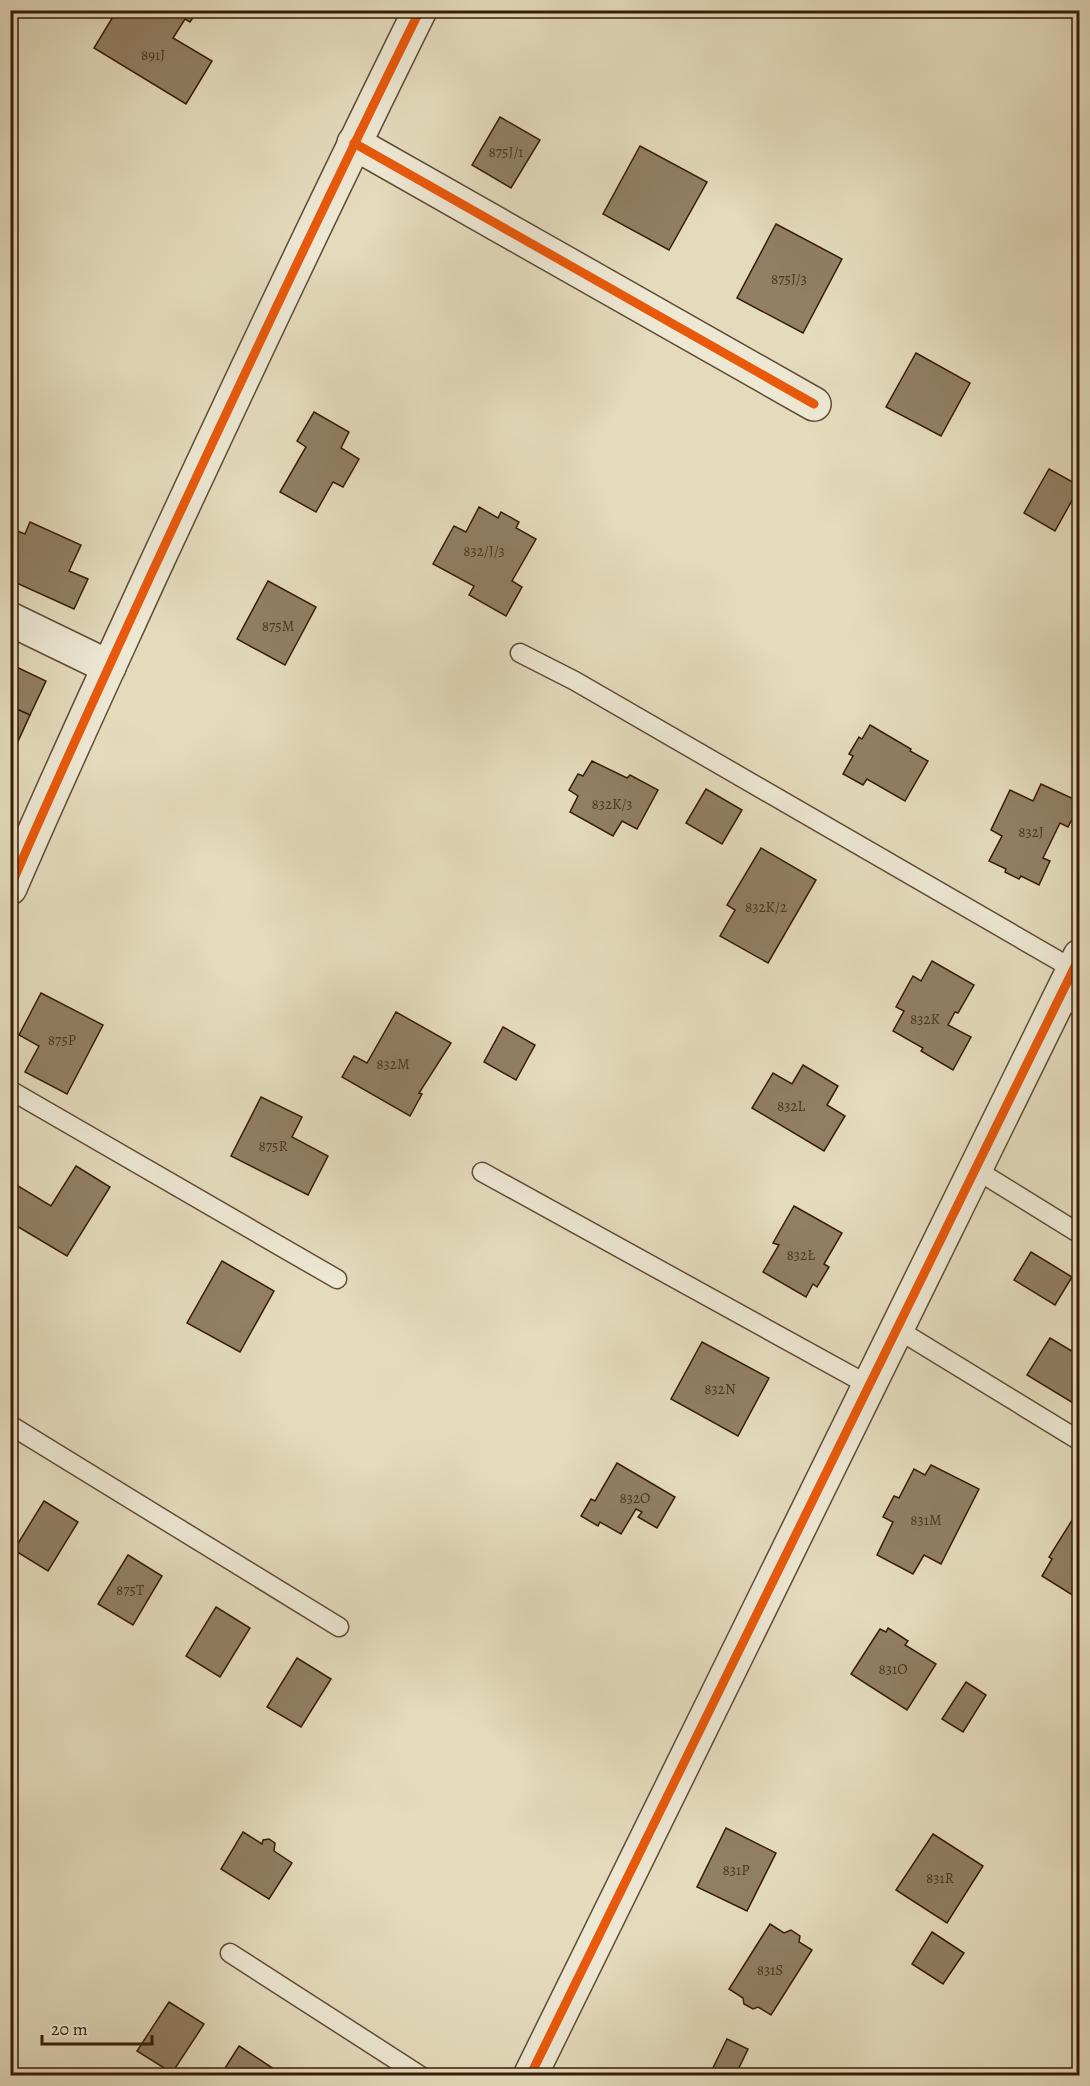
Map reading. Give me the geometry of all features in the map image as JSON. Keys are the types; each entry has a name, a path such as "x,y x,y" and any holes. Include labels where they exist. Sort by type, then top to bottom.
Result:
{"street":[{"path":"10,888 211,446 354,143 420,10"},
{"path":"354,143 814,404"},
{"path":"10,619 109,667"},
{"path":"530,2076 975,1169 1073,982"}],"lane":[{"path":"520,653 586,687 1073,982"},
{"path":"10,1090 337,1279"},
{"path":"975,1169 1080,1234"},
{"path":"482,1172 870,1386"},
{"path":"897,1329 1080,1441"},
{"path":"10,1425 339,1627"},
{"path":"230,1953 421,2076"}],"building":[{"path":"117,10 198,10 190,22 185,19 173,38 212,61 186,104 94,48"},
{"path":"500,117 540,140 511,188 472,165"},
{"path":"640,146 707,182 669,250 603,214"},
{"path":"776,224 842,259 803,333 737,298"},
{"path":"916,353 970,383 941,436 886,407"},
{"path":"314,412 349,432 341,448 359,459 343,487 333,482 316,512 280,492 306,447 297,441"},
{"path":"1049,469 1080,486 1055,531 1024,513"},
{"path":"479,507 498,518 501,512 519,522 516,528 536,539 512,581 522,587 506,616 469,595 474,586 433,564 454,526 466,532"},
{"path":"30,522 81,545 69,571 88,579 74,609 10,580 10,528 25,534"},
{"path":"268,581 316,607 285,665 237,639"},
{"path":"10,664 46,681 30,715 10,706"},
{"path":"10,706 30,715 14,750 10,749"},
{"path":"870,725 928,761 905,801 867,779 863,785 843,774 853,756 849,754 859,737 862,739"},
{"path":"592,761 627,778 630,775 658,790 637,829 622,821 613,836 570,812 578,796 569,790 578,774 583,776"},
{"path":"1041,784 1080,804 1068,827 1060,823 1043,858 1050,861 1039,885 1021,876 1019,879 1005,872 1006,869 989,861 1002,836 991,830 1010,790 1033,801"},
{"path":"706,789 742,810 722,844 686,823"},
{"path":"761,848 816,880 768,963 720,936 735,910 727,905"},
{"path":"932,961 974,985 958,1013 955,1012 948,1025 971,1037 953,1070 921,1051 923,1048 893,1031 904,1011 896,1007 913,976 921,981"},
{"path":"41,993 103,1025 67,1094 25,1072 39,1046 19,1035"},
{"path":"396,1012 451,1043 419,1093 422,1094 410,1116 342,1077 354,1056 367,1063"},
{"path":"503,1027 535,1045 516,1080 484,1062"},
{"path":"803,1065 838,1086 827,1105 845,1116 824,1151 752,1108 773,1073 792,1084"},
{"path":"261,1097 302,1117 292,1137 328,1156 308,1195 231,1156"},
{"path":"76,1166 110,1187 67,1256 10,1222 10,1181 51,1206"},
{"path":"794,1206 842,1233 824,1264 829,1267 817,1287 813,1284 806,1297 763,1272 779,1245 773,1243"},
{"path":"1031,1252 1072,1277 1055,1305 1014,1280"},
{"path":"222,1261 274,1291 240,1352 187,1323"},
{"path":"1050,1338 1080,1356 1080,1403 1078,1406 1027,1375"},
{"path":"702,1342 769,1378 738,1436 671,1399"},
{"path":"617,1463 675,1497 657,1528 638,1517 642,1512 636,1509 621,1534 600,1522 598,1526 581,1516 591,1499 595,1501"},
{"path":"931,1465 979,1489 941,1564 924,1555 913,1574 877,1555 893,1522 883,1517 894,1496 899,1498 914,1469 925,1475"},
{"path":"44,1501 78,1522 48,1571 14,1550"},
{"path":"1076,1514 1080,1516 1080,1587 1074,1596 1042,1576 1052,1559 1049,1557"},
{"path":"128,1555 162,1576 133,1625 98,1604"},
{"path":"216,1607 250,1628 220,1677 186,1656"},
{"path":"888,1628 908,1641 905,1645 936,1664 907,1710 851,1674 880,1629 886,1632"},
{"path":"297,1658 331,1679 301,1727 267,1707"},
{"path":"966,1682 986,1695 963,1732 942,1719"},
{"path":"726,1828 776,1853 747,1911 697,1887"},
{"path":"243,1832 262,1844 263,1840 269,1839 275,1843 274,1851 292,1863 269,1899 221,1869"},
{"path":"933,1834 983,1866 947,1923 896,1890"},
{"path":"770,1924 784,1933 791,1930 800,1936 799,1942 812,1950 771,2015 758,2007 753,2009 744,2004 743,1998 729,1989"},
{"path":"932,1932 964,1953 943,1984 912,1964"},
{"path":"169,2002 204,2024 172,2073 137,2051"},
{"path":"727,2039 748,2049 735,2076 709,2076"},
{"path":"239,2046 274,2069 270,2076 220,2076"}],"cycle path":[{"path":"10,888 216,435 420,10"},
{"path":"354,143 814,404"},
{"path":"530,2076 1080,956"}]}
